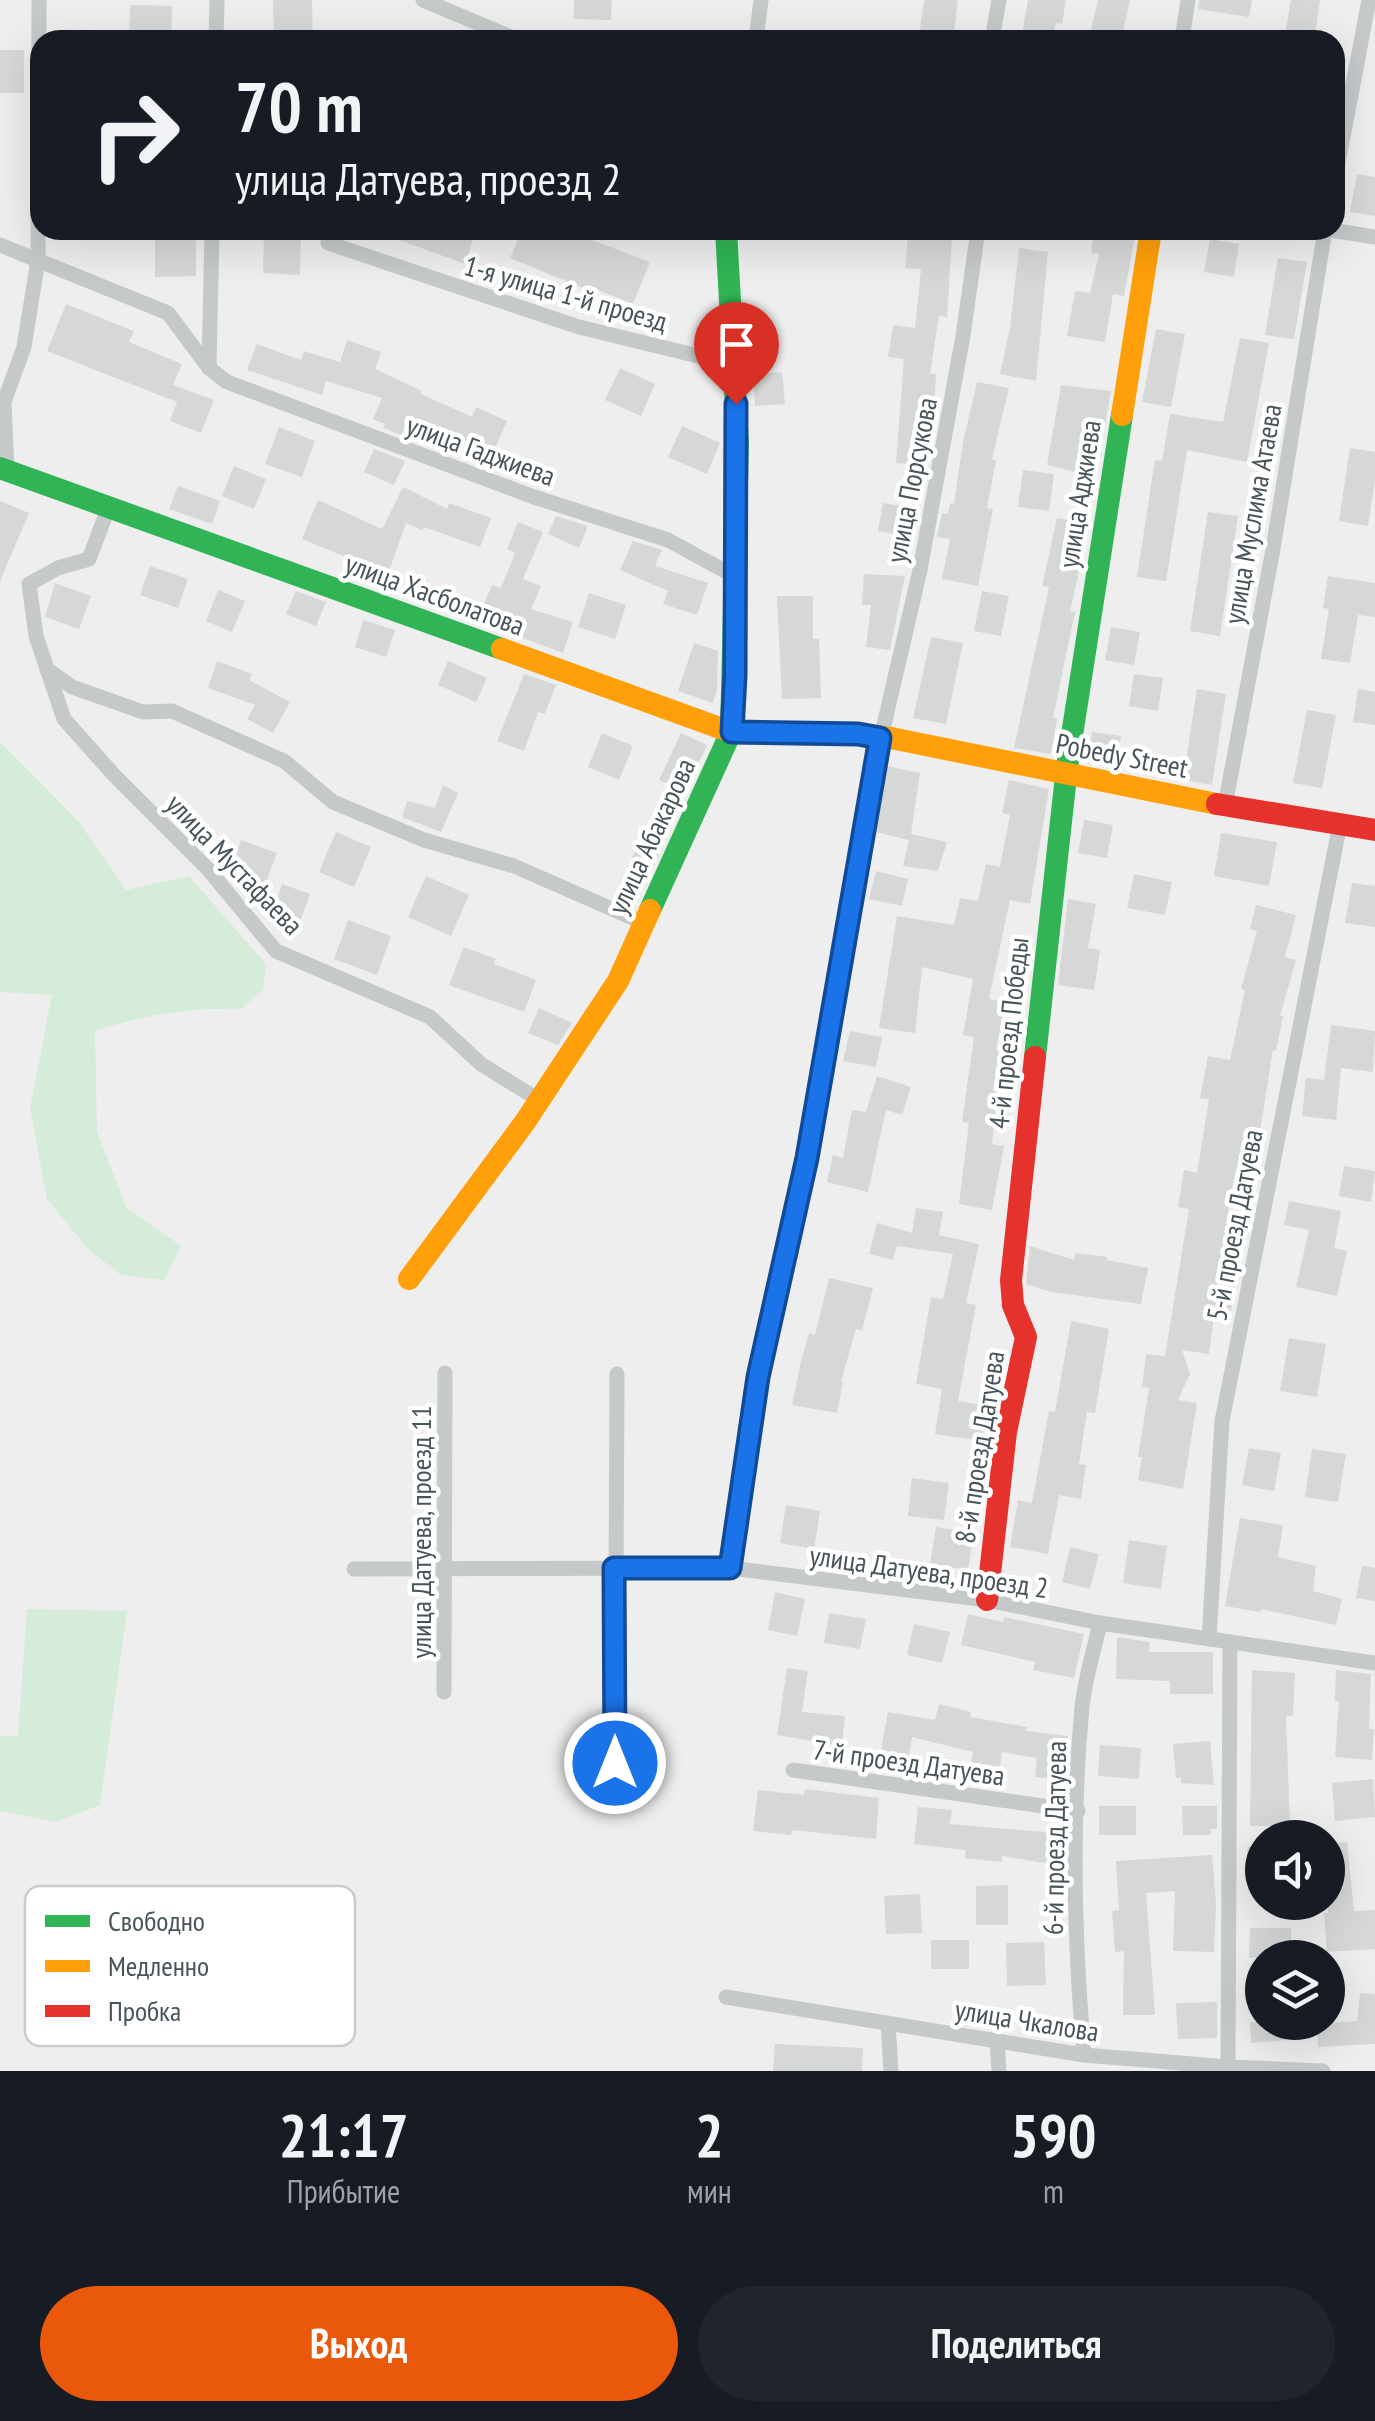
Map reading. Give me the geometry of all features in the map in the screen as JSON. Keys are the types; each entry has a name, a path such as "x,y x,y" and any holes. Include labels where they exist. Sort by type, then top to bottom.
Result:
{"street":[{"path":"39,0 39,30"},
{"path":"216,30 217,0"},
{"path":"423,0 494,30"},
{"path":"757,30 761,0"},
{"path":"994,30 998,0"},
{"path":"1184,30 1188,0"},
{"path":"1345,126 1369,0"},
{"path":"1345,233 1375,237"},
{"path":"4,469 4,402 24,347 38,240"},
{"path":"209,368 212,240"},
{"name":"улица Абакарова","path":"409,1279 539,1100 618,981 732,732 738,442 727,240"},
{"name":"улица Порсукова","path":"730,1568 758,1377 807,1158 869,736 920,570 977,240"},
{"name":"улица Аджиева","path":"1067,771 1149,240"},
{"name":"улица Муслима Атаева","path":"1224,806 1326,240"},
{"name":"1-я улица 1-й проезд","path":"328,243 579,327 734,365"},
{"path":"0,245 168,312 209,368"},
{"name":"улица Гаджиева","path":"209,368 227,382 534,497 668,540 736,576"},
{"name":"улица Хасболатова","path":"4,469 732,732 869,736"},
{"name":"улица Мустафаева","path":"108,508 89,559 58,568 29,584 36,636 64,719 206,868 276,951 430,1016 482,1064 539,1100"},
{"path":"47,668 72,687 143,712 172,712 284,761 333,802 406,833 514,866 644,922"},
{"name":"Pobedy Street","path":"869,736 1067,771 1224,806 1375,830"},
{"name":"4-й проезд Победы","path":"1013,1306 1011,1280 1067,771"},
{"name":"5-й проезд Датуева","path":"1209,1639 1222,1421 1340,824"},
{"name":"8-й проезд Датуева","path":"987,1600 1006,1432 1026,1337 1013,1306"},
{"name":"улица Датуева, проезд 11","path":"444,1692 445,1372"},
{"path":"615,1802 617,1374"},
{"name":"улица Датуева, проезд 2","path":"354,1569 730,1568 987,1600 1100,1623 1375,1662"},
{"name":"6-й проезд Датуева","path":"1084,2055 1076,1958 1078,1811 1082,1704 1100,1623"},
{"path":"1228,2067 1230,1642"},
{"name":"7-й проезд Датуева","path":"793,1770 1078,1811"},
{"name":"улица Чкалова","path":"726,1997 1084,2055 1323,2071"},
{"path":"888,2024 891,2071"},
{"path":"997,2041 998,2071"}],"green space":[{"path":"0,742 79,822 126,890 189,876 266,964 263,990 241,1009 167,1013 95,1031 97,1131 126,1207 181,1246 164,1280 121,1275 88,1249 47,1199 30,1108 52,995 0,992"},
{"path":"27,1609 127,1611 100,1805 56,1822 0,1811 0,1736 18,1736"}],"building":[{"path":"273,0 312,0 313,30 274,30"},
{"path":"574,0 612,0 611,20 574,19"},
{"path":"924,0 958,0 954,30 920,30"},
{"path":"1028,0 1066,0 1062,24 1056,23 1054,30 1023,30"},
{"path":"1098,0 1130,0 1123,30 1091,30"},
{"path":"1199,0 1252,0 1249,17 1198,9"},
{"path":"1291,0 1320,0 1316,30 1286,30"},
{"path":"130,5 172,6 171,30 129,30"},
{"path":"0,50 24,50 24,93 0,93"},
{"path":"1357,174 1375,177 1375,216 1350,212"},
{"path":"155,240 196,240 196,276 155,277"},
{"path":"264,240 301,240 300,275 263,273"},
{"path":"399,240 473,240 465,264"},
{"path":"518,240 592,240 650,262 633,304 510,258"},
{"path":"908,240 952,240 947,317 939,316 930,374 936,374 934,414 930,413 924,466 896,463 904,359 888,357 893,325 915,328 921,269 905,268"},
{"path":"1093,240 1134,240 1124,296 1113,294 1105,342 1067,336 1075,291 1090,293 1099,254 1091,253"},
{"path":"1210,240 1239,244 1234,277 1204,272"},
{"path":"1019,248 1048,252 1036,381 1000,374 1010,328"},
{"path":"1278,258 1307,262 1294,339 1265,335"},
{"path":"66,304 134,331 129,342 182,364 173,385 214,400 201,433 170,421 177,402 47,351"},
{"path":"1156,329 1185,334 1171,407 1142,402"},
{"path":"1240,338 1269,343 1247,462 1187,450 1166,581 1137,577 1155,460 1162,461 1170,414 1223,422"},
{"path":"347,340 381,352 375,369 422,391 421,394 472,417 476,407 507,421 488,464 405,427 401,435 383,428 385,424 373,419 382,398 326,381 322,395 247,370 257,344 301,360 304,351 340,362"},
{"path":"620,368 655,384 641,416 605,400"},
{"path":"782,372 785,404 755,406 753,374"},
{"path":"977,382 1009,388 992,459 996,460 987,508 993,509 978,586 942,579 950,539 937,537 942,513 948,514 950,503 954,504"},
{"path":"1061,385 1111,391 1104,432 1085,430 1075,472 1047,465"},
{"path":"682,426 720,443 707,474 668,457"},
{"path":"279,427 315,441 302,477 265,464"},
{"path":"1350,448 1375,452 1368,526 1339,521"},
{"path":"374,449 405,461 394,485 364,472"},
{"path":"234,466 266,479 254,509 222,496"},
{"path":"1023,470 1054,474 1049,511 1018,507"},
{"path":"178,486 220,501 212,524 169,509"},
{"path":"403,487 447,509 449,503 491,518 480,547 406,523 386,579 345,564 348,558 302,539 318,500 382,529"},
{"path":"0,501 29,513 0,581"},
{"path":"883,503 920,509 914,538 878,531"},
{"path":"1208,512 1238,516 1220,636 1190,631"},
{"path":"556,516 588,526 579,548 548,534"},
{"path":"1057,518 1090,524 1070,611 1075,612 1053,718 1057,719 1051,754 1014,748 1049,587 1042,586"},
{"path":"518,522 543,532 523,579 541,586 531,609 573,622 563,653 477,621 492,585 501,588 515,553 507,549"},
{"path":"633,541 662,550 655,566 708,583 697,615 663,604 668,591 620,570"},
{"path":"150,566 188,579 178,608 140,595"},
{"path":"864,574 905,576 890,650 866,647 871,605 862,605"},
{"path":"1328,576 1375,583 1375,617 1358,615 1350,663 1321,659 1329,609 1323,608"},
{"path":"55,583 91,596 79,629 45,617"},
{"path":"218,590 245,601 232,632 206,621"},
{"path":"296,591 326,602 316,626 286,614"},
{"path":"982,591 1009,596 1001,636 974,631"},
{"path":"589,593 626,605 615,639 578,627"},
{"path":"777,596 813,596 813,639 819,639 821,698 782,699"},
{"path":"363,620 395,630 386,657 355,647"},
{"path":"1111,627 1140,632 1134,665 1105,660"},
{"path":"931,637 963,643 946,724 913,718"},
{"path":"694,643 718,651 713,703 678,691"},
{"path":"217,661 252,674 249,680 290,702 273,733 247,719 255,705 208,688"},
{"path":"448,661 487,678 476,702 438,685"},
{"path":"524,674 556,685 545,714 538,712 524,751 497,741"},
{"path":"1134,674 1163,678 1158,711 1129,706"},
{"path":"1197,689 1226,694 1212,785 1183,780"},
{"path":"1358,689 1375,692 1375,725 1353,722"},
{"path":"1307,710 1336,715 1322,788 1293,783"},
{"path":"1092,732 1121,736 1116,768 1087,763"},
{"path":"602,733 633,746 619,780 588,767"},
{"path":"681,733 707,745 685,792 659,780"},
{"path":"887,766 920,773 911,834 947,842 938,871 903,866 909,840 876,832"},
{"path":"1009,780 1049,789 1030,904 1010,900 989,999 1005,1002 996,1050 993,1091 998,1092 992,1144 1004,1146 992,1210 959,1204 969,1123 962,1122 974,1037 963,1035 973,979 922,967 915,1033 879,1028 897,916 954,925 960,898 978,901 986,864 1000,867 1010,815 1002,813"},
{"path":"443,785 458,793 441,832 402,817 407,801 435,808"},
{"path":"653,813 673,823 641,893 620,883"},
{"path":"1084,820 1113,825 1107,858 1078,853"},
{"path":"336,832 371,847 354,887 319,872"},
{"path":"1221,833 1277,842 1269,886 1214,876"},
{"path":"241,840 277,853 265,885 230,872"},
{"path":"876,871 908,879 902,906 869,899"},
{"path":"1134,874 1172,882 1165,915 1127,908"},
{"path":"426,876 469,895 451,936 408,917"},
{"path":"1352,883 1375,886 1375,927 1345,923"},
{"path":"282,884 310,894 297,930 270,921"},
{"path":"1068,899 1096,904 1088,948 1100,950 1094,990 1058,985"},
{"path":"1256,905 1296,915 1285,957 1296,960 1280,1016 1276,1051 1273,1050 1253,1175 1235,1172 1226,1224 1231,1225 1226,1266 1237,1268 1231,1311 1215,1309 1209,1354 1182,1350 1190,1374 1178,1400 1197,1403 1183,1489 1138,1480 1149,1388 1142,1387 1146,1354 1165,1356 1189,1209 1178,1207 1184,1170 1197,1173 1209,1099 1200,1098 1208,1056 1230,1060 1245,990 1241,989 1257,931 1250,929"},
{"path":"348,920 391,936 377,975 334,959"},
{"path":"464,947 536,980 524,1012 449,985"},
{"path":"539,1008 572,1023 558,1045 528,1033"},
{"path":"1331,1025 1375,1031 1373,1072 1341,1068 1336,1120 1302,1116 1306,1078 1324,1080"},
{"path":"850,1031 882,1037 876,1067 843,1061"},
{"path":"877,1076 911,1087 902,1115 886,1110 868,1192 827,1182 833,1155 843,1158 852,1110 866,1112"},
{"path":"1344,1166 1375,1171 1371,1202 1339,1196"},
{"path":"1289,1201 1341,1211 1334,1248 1347,1251 1337,1296 1296,1287 1309,1230 1284,1225"},
{"path":"916,1208 943,1212 939,1235 979,1244 966,1303 976,1305 958,1401 988,1406 982,1441 935,1434 942,1389 916,1384 931,1297 943,1299 953,1254 897,1246 893,1260 869,1254 877,1223 912,1233"},
{"path":"1030,1246 1074,1260 1075,1253 1148,1268 1141,1304 1051,1292 1026,1284"},
{"path":"829,1278 873,1288 862,1331 856,1329 841,1381 837,1413 792,1405 809,1333 815,1335"},
{"path":"1071,1321 1109,1329 1095,1413 1087,1412 1079,1464 1086,1465 1081,1499 1059,1495 1048,1554 1010,1547 1018,1500 1032,1503 1049,1411 1055,1412"},
{"path":"1289,1338 1326,1344 1317,1397 1280,1391"},
{"path":"1249,1448 1281,1453 1274,1491 1242,1485"},
{"path":"1312,1449 1346,1454 1338,1502 1305,1497"},
{"path":"912,1478 949,1483 944,1520 908,1516"},
{"path":"786,1505 820,1511 814,1549 780,1543"},
{"path":"1240,1518 1283,1525 1278,1557 1316,1566 1313,1591 1342,1599 1336,1625 1261,1609 1225,1606"},
{"path":"936,1527 974,1533 968,1570 930,1564"},
{"path":"1129,1540 1167,1546 1161,1589 1123,1583"},
{"path":"1070,1547 1099,1554 1090,1589 1062,1582"},
{"path":"1362,1566 1375,1568 1375,1601 1356,1598"},
{"path":"775,1592 805,1599 797,1636 768,1630"},
{"path":"829,1613 866,1619 860,1649 824,1643"},
{"path":"968,1614 1003,1622 1004,1617 1084,1634 1074,1678 1033,1670 1035,1662 961,1645"},
{"path":"914,1624 950,1632 942,1663 907,1655"},
{"path":"1117,1637 1150,1642 1149,1652 1213,1652 1213,1694 1170,1694 1170,1681 1116,1679"},
{"path":"787,1668 808,1671 802,1712 845,1716 842,1746 777,1735"},
{"path":"1252,1670 1295,1673 1293,1716 1286,1716 1290,1820 1250,1820"},
{"path":"1336,1670 1371,1674 1372,1760 1335,1757 1339,1701 1335,1701"},
{"path":"939,1704 971,1712 970,1717 1027,1727 1026,1731 1068,1736 1066,1780 1035,1777 1037,1758 1002,1752 1000,1767 971,1762 973,1752 912,1737 909,1755 881,1750 888,1712 935,1720"},
{"path":"1210,1741 1214,1785 1181,1783 1181,1777 1176,1778 1173,1744"},
{"path":"1100,1745 1141,1748 1139,1779 1098,1776"},
{"path":"1373,1779 1375,1817 1335,1820 1332,1783"},
{"path":"805,1789 879,1798 876,1839 792,1830 791,1835 753,1831 758,1790 804,1795"},
{"path":"1099,1806 1136,1806 1136,1835 1099,1835"},
{"path":"1182,1806 1217,1806 1217,1829 1210,1829 1211,1835 1183,1835"},
{"path":"918,1807 952,1810 950,1824 1056,1833 1050,1864 1002,1856 1002,1862 965,1858 966,1850 914,1844"},
{"path":"1345,1842 1354,1911 1375,1910 1375,1949 1345,1951 1345,1940 1326,1940 1325,1920 1345,1920"},
{"path":"1212,1855 1216,1903 1214,1952 1173,1951 1175,1891 1146,1893 1155,2015 1123,2015 1124,1951 1115,1952 1112,1911 1119,1910 1116,1861"},
{"path":"1008,1885 1008,1925 976,1925 976,1886"},
{"path":"920,1894 922,1933 886,1934 884,1896"},
{"path":"1250,1928 1291,1928 1291,1940 1250,1940"},
{"path":"931,1940 969,1940 969,1969 931,1969"},
{"path":"1044,1942 1046,1985 1007,1986 1006,1943"},
{"path":"1360,1993 1375,1994 1375,2044 1318,2047 1318,2040 1345,2040 1345,2022 1357,2021"},
{"path":"1217,2002 1217,2038 1178,2039 1176,2003"},
{"path":"775,2044 863,2048 862,2071 773,2071"}],"traffic: fast":[{"path":"650,910 731,732 738,443 727,240"},
{"path":"1035,1057 1067,767 1122,415"},
{"path":"0,468 502,649"}],"traffic: slow":[{"path":"1122,415 1149,240"},
{"path":"502,649 731,732 891,738 1217,804"},
{"path":"409,1279 525,1122 618,981 650,910"}],"traffic: jam":[{"path":"1217,804 1375,830"},
{"path":"987,1600 1006,1432 1026,1337 1013,1305 1011,1280 1035,1057"}],"route":[{"path":"615,1763 614,1568 730,1568 758,1377 807,1158 880,738 858,734 732,732 736,404"}]}
